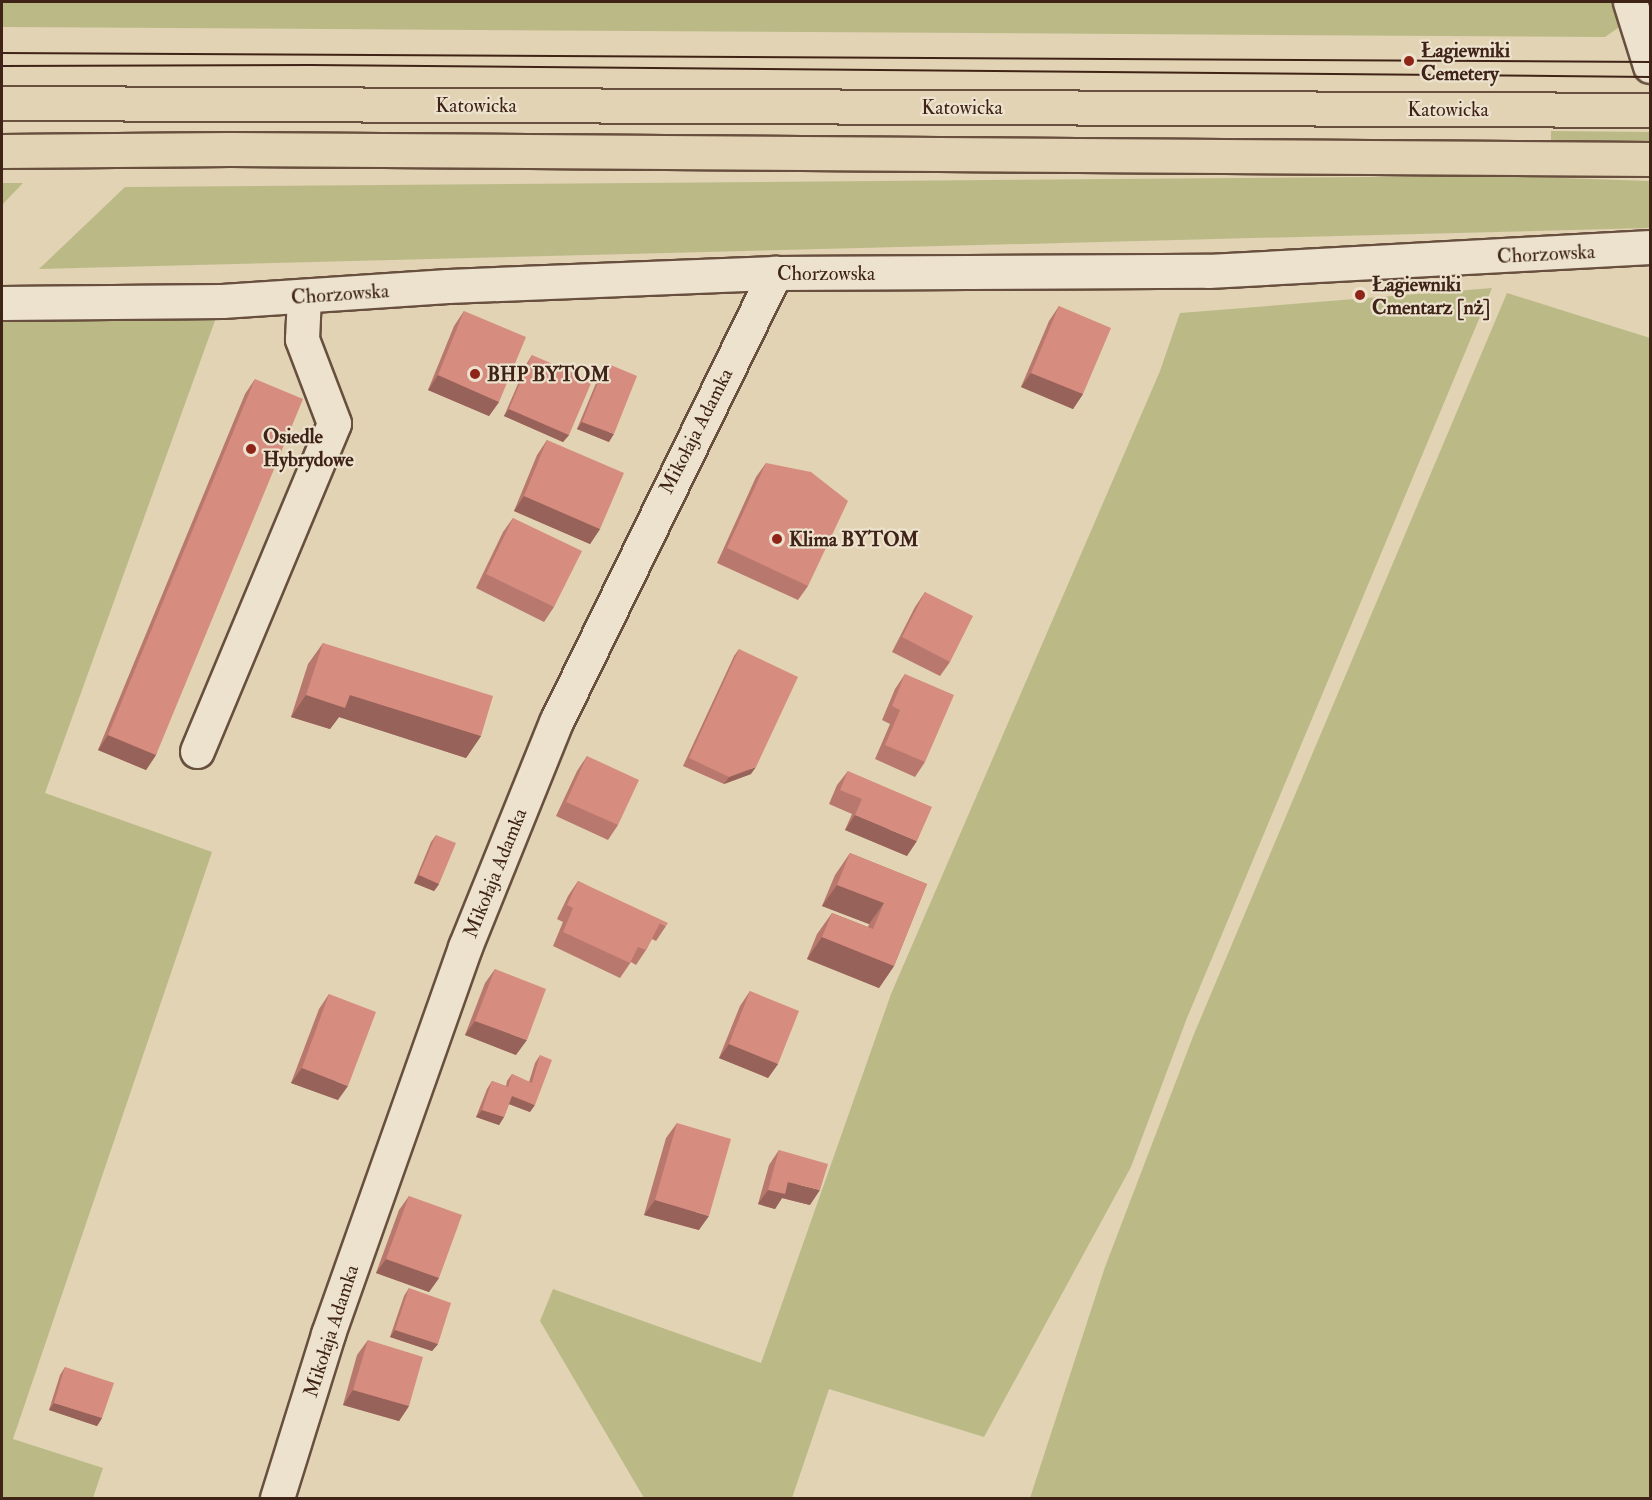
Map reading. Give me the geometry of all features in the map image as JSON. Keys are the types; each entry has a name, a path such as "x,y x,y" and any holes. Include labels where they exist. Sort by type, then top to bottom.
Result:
{"main road":[{"name":"Katowicka","path":"2,103 1650,110"},
{"path":"2,151 230,149 1650,159"}],"street":[{"path":"1630,2 1650,66"},
{"name":"Chorzowska","path":"2,303 304,296 448,286 775,273 1219,271 1650,247"},
{"name":"Mikołaja Adamka","path":"277,1498 328,1334 465,946 556,722 775,273"},
{"path":"197,750 334,423 302,339 304,296"}],"shaded area":[{"path":"2,2 1622,2 1622,19 1618,28 1605,37 2,27"},
{"path":"1551,131 1650,132 1650,141 1551,140"},
{"path":"1499,176 1650,181 1650,228 39,269 125,187"},
{"path":"2,183 23,183 2,205"},
{"path":"1492,288 1187,1018 1131,1167 984,1437 829,1389 792,1498 644,1498 540,1321 553,1289 761,1363 891,994 1160,371 1180,313"},
{"path":"1507,293 1650,338 1650,1498 1030,1498 1105,1267 1194,1034"},
{"path":"222,301 45,793 212,852 13,1439 103,1468 93,1498 2,1498 2,303"}],"building":[{"path":"1059,306 1111,328 1083,394 1031,373"},
{"path":"464,311 526,337 499,402 438,375"},
{"path":"532,355 592,381 569,435 509,409"},
{"path":"606,363 637,376 614,434 582,422"},
{"path":"255,379 303,399 156,755 108,735"},
{"path":"547,440 624,473 600,529 524,496"},
{"name":"Klima BYTOM","path":"766,463 811,472 848,501 808,586 727,548"},
{"path":"513,518 582,551 554,607 486,574"},
{"path":"925,592 973,616 950,662 902,637"},
{"path":"323,643 493,696 481,736 350,695 345,708 306,695"},
{"path":"739,649 798,677 756,767 729,777 689,758"},
{"path":"905,674 954,695 925,762 885,745 900,710 892,706"},
{"path":"587,756 639,780 618,825 566,802"},
{"path":"848,771 932,807 917,841 855,815 862,799 840,790"},
{"path":"436,835 456,843 439,884 419,875"},
{"path":"850,853 927,884 894,966 822,937 832,913 873,929 884,903 837,885"},
{"path":"578,881 668,923 666,926 660,923 646,950 638,947 630,963 563,932 573,908 567,905"},
{"path":"495,969 546,989 527,1040 475,1021"},
{"path":"750,991 799,1011 778,1064 729,1044"},
{"path":"329,994 376,1012 348,1086 302,1068"},
{"path":"540,1055 552,1060 535,1105 512,1096 504,1117 482,1110 492,1081 508,1087 512,1074 532,1083"},
{"path":"677,1123 731,1139 709,1216 655,1200"},
{"path":"779,1150 828,1164 820,1190 788,1182 785,1194 768,1190"},
{"path":"409,1196 462,1215 439,1278 386,1259"},
{"path":"409,1288 451,1303 438,1344 395,1330"},
{"path":"368,1340 423,1357 409,1406 353,1390"},
{"path":"65,1367 114,1383 102,1418 54,1403"}],"tram line":[{"path":"2,53 1650,62"},
{"path":"2,66 311,65 1650,77"}],"place":[{"name":"Łagiewniki Cemetery","path":"1409,61"},
{"name":"Łagiewniki Cmentarz [nż]","path":"1360,295"},
{"name":"BHP BYTOM","path":"475,374"},
{"name":"Osiedle Hybrydowe","path":"251,449"},
{"name":"Klima BYTOM","path":"777,539"}]}
